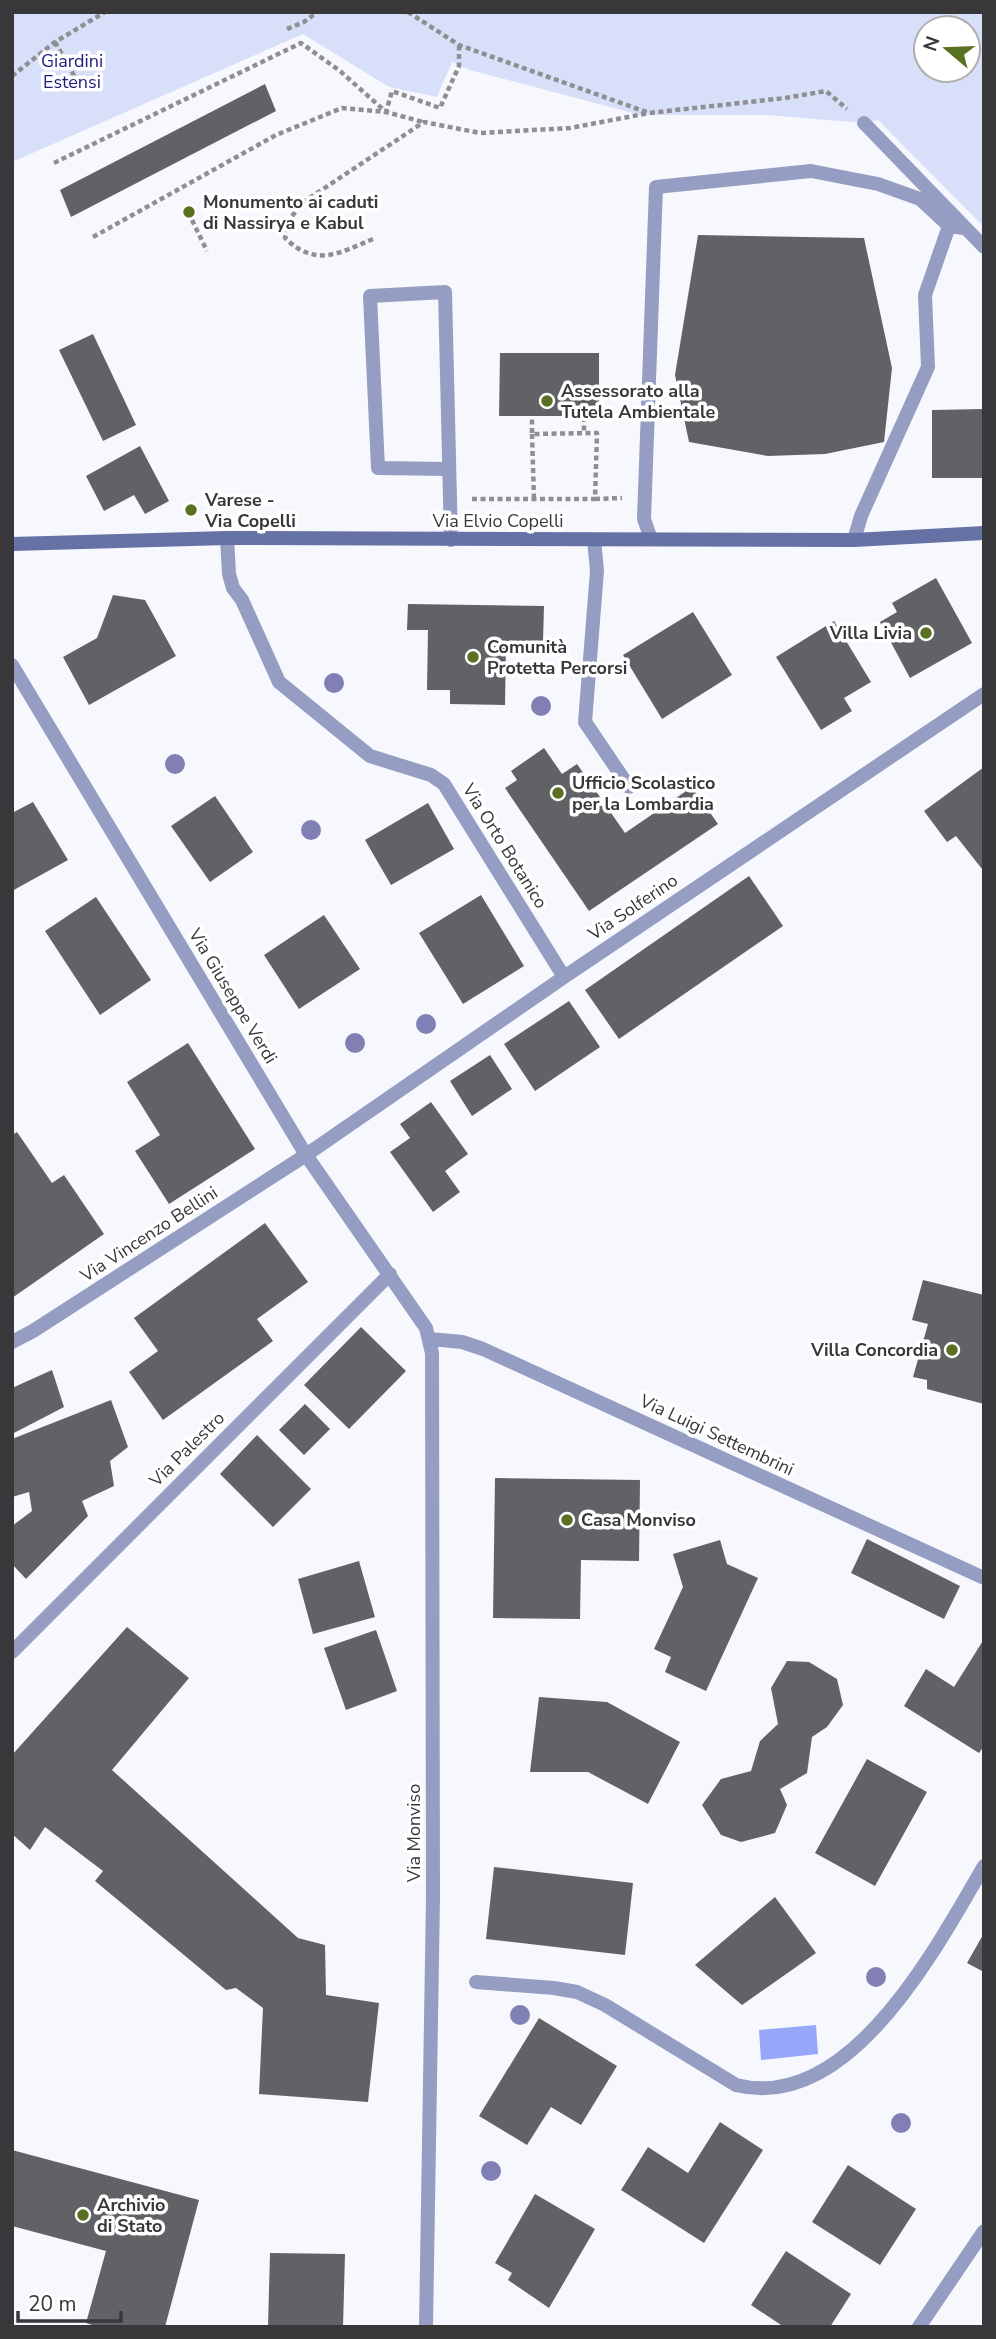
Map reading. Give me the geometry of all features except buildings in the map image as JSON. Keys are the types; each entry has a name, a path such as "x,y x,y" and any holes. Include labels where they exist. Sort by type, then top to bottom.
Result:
{"main road":[{"name":"Via Elvio Copelli","path":"12,544 227,538 854,540 984,533"}],"street":[{"path":"864,123 984,247"},
{"path":"652,539 644,519 656,187 811,171 878,184 920,199 949,226 964,228"},
{"path":"854,540 861,516 928,367 925,295 949,226"},
{"path":"449,469 378,468 370,296 446,292 451,540"},
{"name":"Via Orto Botanico","path":"227,538 229,574 233,588 242,600 279,682 370,756 431,775 444,784 564,977"},
{"path":"594,540 597,571 585,722 629,787"},
{"name":"Via Giuseppe Verdi","path":"12,665 306,1155 390,1274 426,1328 430,1339"},
{"name":"Via Solferino","path":"306,1155 564,977 984,694"},
{"name":"Via Vincenzo Bellini","path":"12,1342 306,1155"},
{"name":"Via Palestro","path":"12,1652 390,1274"},
{"name":"Via Luigi Settembrini","path":"430,1339 462,1342 484,1349 984,1578"},
{"name":"Via Monviso","path":"426,2327 433,1897 430,1339"},
{"path":"476,1982 577,1992 736,2085 751,2088 785,2085 826,2070 856,2046 884,2017 909,1988 931,1956 984,1866"},
{"path":"919,2327 984,2231"}],"path":[{"path":"12,76 55,42 105,12"},
{"path":"287,29 304,22 317,12"},
{"path":"408,12 459,45 649,113"},
{"path":"55,42 77,80"},
{"path":"54,163 301,43 340,71 386,112"},
{"path":"386,112 392,91 440,108 459,66 459,45"},
{"path":"93,237 276,135 342,108 386,112 480,133 570,128 649,113 826,91 864,123"},
{"path":"373,239 341,252 315,257 294,247 285,238 290,219 302,203 424,122"},
{"path":"192,220 207,251"},
{"path":"531,416 534,499"},
{"path":"584,417 584,433"},
{"path":"450,499 595,499 597,433 532,434"}],"green space":[{"name":"Giardini Estensi","path":"12,12 984,12 984,227 878,120 864,123 766,115 640,115 470,70 452,62 437,97 389,87 303,34 12,162"}],"water":[{"path":"816,2025 818,2054 761,2060 759,2030"}],"place":[{"name":"Monumento ai caduti di Nassirya e Kabul","path":"189,212"},
{"name":"Assessorato alla Tutela Ambientale","path":"547,401"},
{"name":"Varese - Via Copelli","path":"191,510"},
{"name":"Villa Livia","path":"926,633"},
{"name":"Comunità Protetta Percorsi","path":"473,657"},
{"name":"Ufficio Scolastico per la Lombardia","path":"558,793"},
{"name":"Villa Concordia","path":"952,1350"},
{"name":"Casa Monviso","path":"567,1520"},
{"name":"Archivio di Stato","path":"83,2215"}]}
